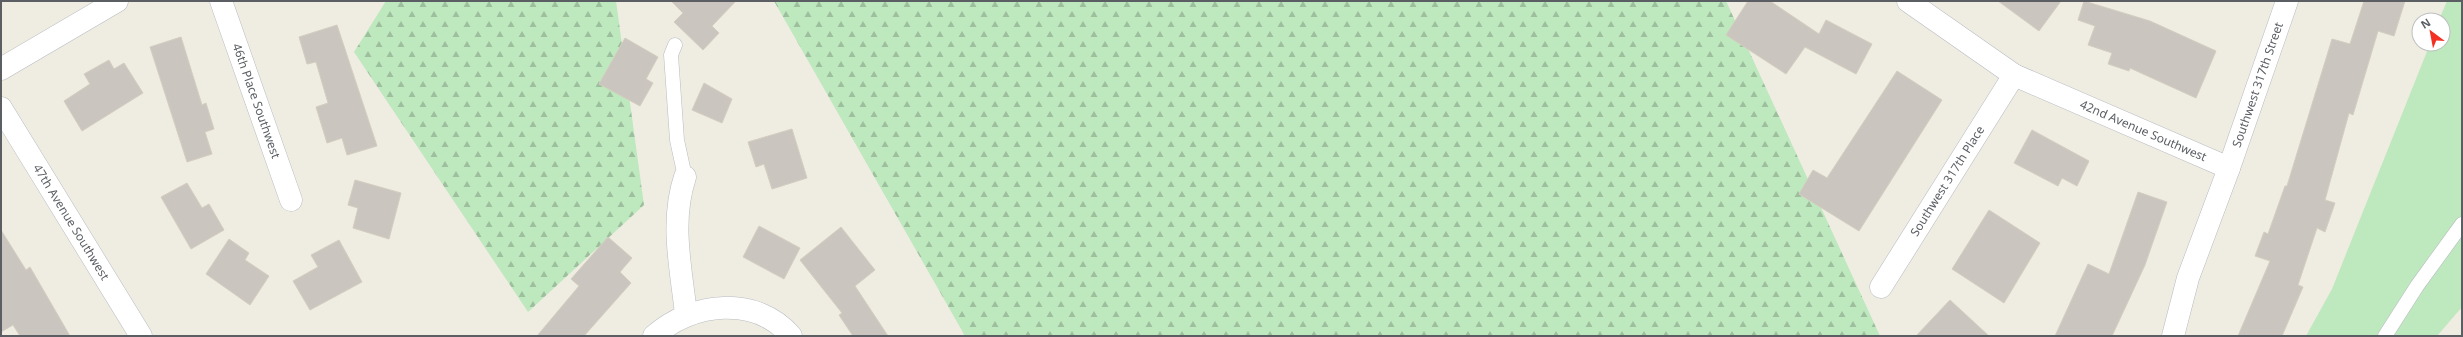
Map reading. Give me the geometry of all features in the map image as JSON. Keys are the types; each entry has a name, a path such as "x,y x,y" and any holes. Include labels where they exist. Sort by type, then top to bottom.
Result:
{"street":[{"path":"1,69 117,1"},
{"name":"46th Place Southwest","path":"222,1 291,200"},
{"name":"42nd Avenue Southwest","path":"1908,1 2014,75 2229,168"},
{"name":"Southwest 317th Street","path":"2229,168 2287,1"},
{"name":"Southwest 317th Place","path":"1882,287 2014,75"},
{"name":"47th Avenue Southwest","path":"1,108 141,336"},
{"path":"2173,336 2188,278 2229,168"},
{"path":"685,177 679,195 677,213 686,314"},
{"path":"654,336 668,323 686,314 702,310 748,309 762,313 776,320 791,336"}],"lane":[{"path":"676,45 671,55 672,71 677,140 685,177"},
{"path":"2385,336 2420,280 2462,224"}],"green space":[{"path":"386,1 616,1 644,205 528,312 354,52"},
{"path":"774,1 1726,1 1880,336 965,336"},
{"path":"2447,1 2462,1 2462,307 2437,336 2306,336 2332,289 2427,52 2451,52 2451,12 2442,12"}],"building":[{"path":"671,1 736,1 712,26 719,33 703,50 674,22 683,13"},
{"path":"1748,1 1770,1 1819,34 1826,20 1872,44 1856,74 1805,47 1786,74 1726,35"},
{"path":"1998,1 2061,1 2039,31"},
{"path":"2084,1 2150,21 2216,51 2196,98 2130,68 2129,71 2108,64 2112,53 2088,45 2095,26 2078,20"},
{"path":"2364,1 2405,1 2394,36 2378,31 2353,115 2349,113 2325,200 2335,203 2325,232 2317,228 2298,285 2303,287 2282,336 2238,336 2270,261 2255,256 2264,232 2268,234 2285,186 2287,186 2332,39 2350,44"},
{"path":"337,25 377,146 347,155 342,138 327,143 316,107 328,103 316,62 307,64 299,37"},
{"path":"181,37 202,105 206,103 214,129 205,132 212,154 187,162 150,47"},
{"path":"625,38 658,57 646,79 653,83 640,106 599,84"},
{"path":"109,60 114,69 124,63 143,93 82,131 64,101 90,84 84,74"},
{"path":"1897,71 1942,100 1859,231 1799,194 1813,170 1827,178"},
{"path":"704,83 732,99 722,123 692,110"},
{"path":"792,129 807,178 772,189 764,164 756,167 748,142"},
{"path":"2032,130 2089,161 2077,186 2062,178 2058,186 2014,163"},
{"path":"355,180 401,193 389,239 353,228 358,208 348,205"},
{"path":"187,183 202,208 209,204 224,230 191,249 161,197"},
{"path":"2138,192 2167,202 2145,265 2112,336 2055,336 2088,264 2109,274"},
{"path":"1989,210 2040,243 2004,303 1952,269"},
{"path":"759,226 800,248 784,279 743,257"},
{"path":"841,227 875,270 855,286 888,336 853,336 839,315 842,313 800,260"},
{"path":"1,230 26,270 30,267 70,336 20,336 13,325 1,332"},
{"path":"608,237 632,258 620,272 631,283 584,336 537,336 579,286 571,279"},
{"path":"229,239 249,253 245,260 269,276 250,305 206,274"},
{"path":"339,240 362,282 310,310 293,281 318,267 311,255"},
{"path":"1950,300 1989,336 1916,336"}]}
